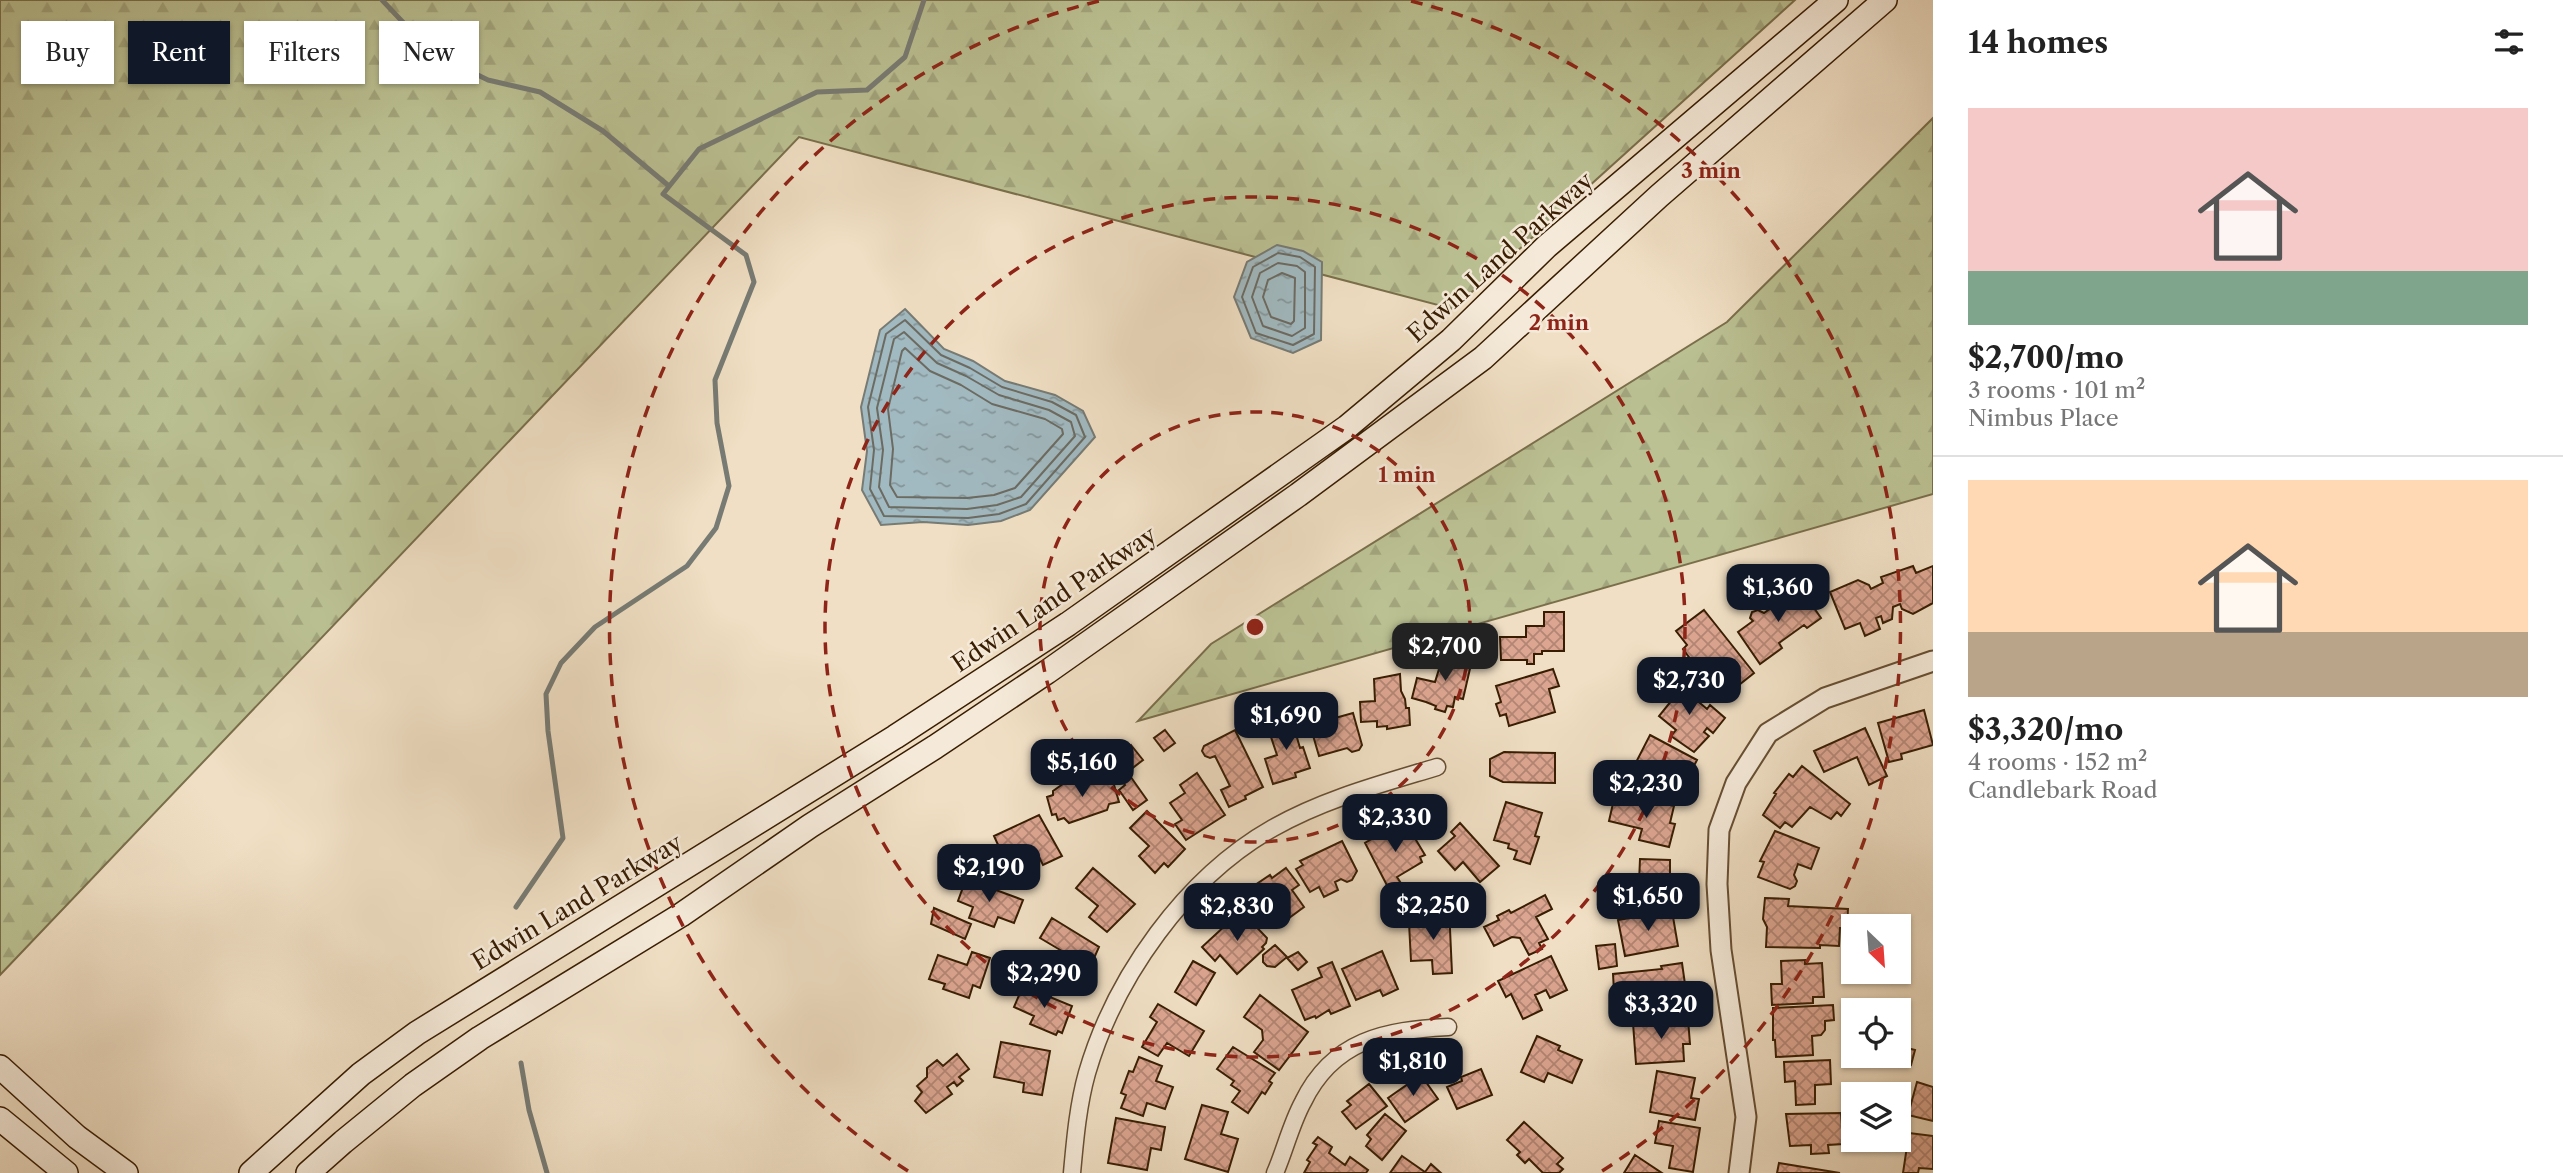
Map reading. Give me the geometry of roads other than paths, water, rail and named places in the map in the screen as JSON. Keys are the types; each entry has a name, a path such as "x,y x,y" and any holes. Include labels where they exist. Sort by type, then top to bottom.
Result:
{"main road":[{"name":"Edwin Land Parkway","path":"251,1173 361,1074 417,1033 907,730 1068,624 1347,427 1451,340 1547,246 1836,0"},
{"path":"308,1173 413,1085 480,1038 681,915 810,826 936,747 1277,510 1483,358 1659,196 1885,0"},
{"path":"0,1067 77,1137 126,1173"},
{"path":"0,1119 66,1173"}],"street":[{"path":"1739,1173 1746,1117 1721,950 1717,884 1719,830 1736,783 1768,733 1813,705 1825,698 1933,661"},
{"path":"1072,1173 1079,1111 1087,1073 1115,1001 1160,929 1234,854 1272,828 1344,796 1437,767"},
{"path":"1275,1173 1303,1100 1322,1072 1337,1059 1365,1041 1386,1033 1448,1027"}],"water":[{"path":"1277,245 1303,251 1322,262 1321,340 1293,353 1251,338 1234,297 1247,262"},
{"path":"905,309 944,349 973,361 1005,381 1055,395 1083,411 1095,437 1030,510 1001,521 968,525 923,522 881,525 862,490 867,451 861,407 880,330"}],"waterway":[{"path":"382,0 431,52 488,80 540,92 603,131 669,186"},
{"path":"516,907 563,838 548,731 546,694 561,663 595,627 687,566 716,528 729,486 717,423 715,380 754,282 746,255 663,194 699,149 817,92 867,90 905,57 924,0"},
{"path":"521,1063 529,1110 547,1173"}]}
